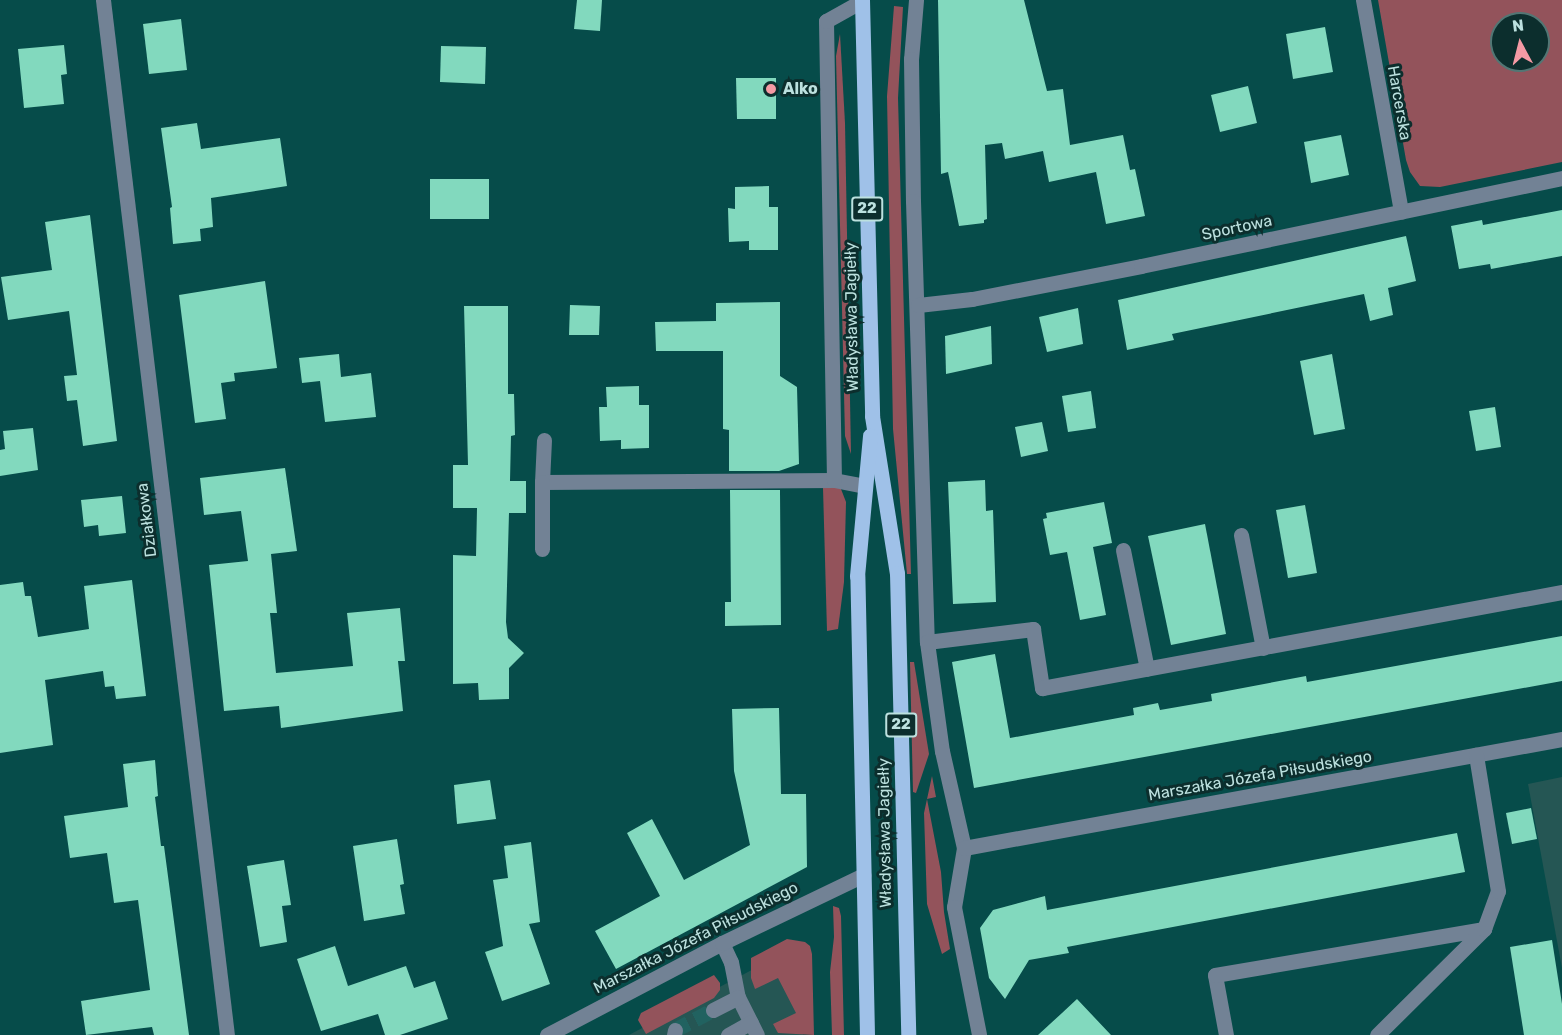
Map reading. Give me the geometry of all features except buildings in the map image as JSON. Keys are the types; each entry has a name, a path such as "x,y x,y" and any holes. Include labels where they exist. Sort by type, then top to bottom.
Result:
{"main road":[{"name":"Władysława Jagiełły","path":"862,0 872,416 897,573 908,1035"},
{"name":"Władysława Jagiełły","path":"867,1035 857,576 872,416"}],"street":[{"name":"Działkowa","path":"103,0 227,1035"},
{"path":"834,480 826,21 862,0"},
{"path":"916,0 911,59 913,201 927,642 942,751 964,848 954,907 979,1035"},
{"name":"Harcerska","path":"1363,0 1401,212"},
{"name":"Sportowa","path":"918,305 1006,292 1562,178"},
{"path":"542,549 544,440"},
{"path":"542,482 834,480 864,486"},
{"path":"1241,535 1263,648"},
{"path":"1123,550 1147,669"},
{"path":"927,642 1033,629 1042,688 1562,592"},
{"name":"Marszałka Józefa Piłsudskiego","path":"964,848 1562,739"},
{"path":"1377,1035 1484,929 1498,891 1476,755"},
{"name":"Marszałka Józefa Piłsudskiego","path":"547,1035 722,943 863,875"},
{"path":"1226,1035 1215,975 1484,929"},
{"path":"722,943 731,962 738,997 754,1029 728,1035"},
{"path":"713,1010 738,997"}],"shaded area":[{"path":"1378,0 1562,0 1562,162 1440,187 1420,186 1410,172"},
{"path":"894,6 903,7 898,98 911,574 907,574 893,429 887,96"},
{"path":"840,34 845,123 851,454 845,436 836,56"},
{"path":"823,488 841,489 846,502 844,582 838,629 827,631"},
{"path":"910,662 914,662 929,754 916,793 913,792"},
{"path":"932,776 936,797 927,799"},
{"path":"1562,777 1562,968 1528,784"},
{"path":"927,799 941,872 950,949 942,954 927,904 924,813"},
{"path":"833,906 839,908 841,916 844,1035 832,1035 830,972 834,937"},
{"path":"787,939 805,942 810,946 814,1035 778,1033 773,1024 796,1013 778,978 755,989 751,978 751,958"},
{"path":"795,947 803,1035 629,1035"},
{"path":"714,975 720,983 720,990 714,998 646,1034 638,1020 641,1013"}],"tunnel":[{"path":"675,1030 713,1010"}],"place":[{"name":"Alko","path":"771,89"}]}
